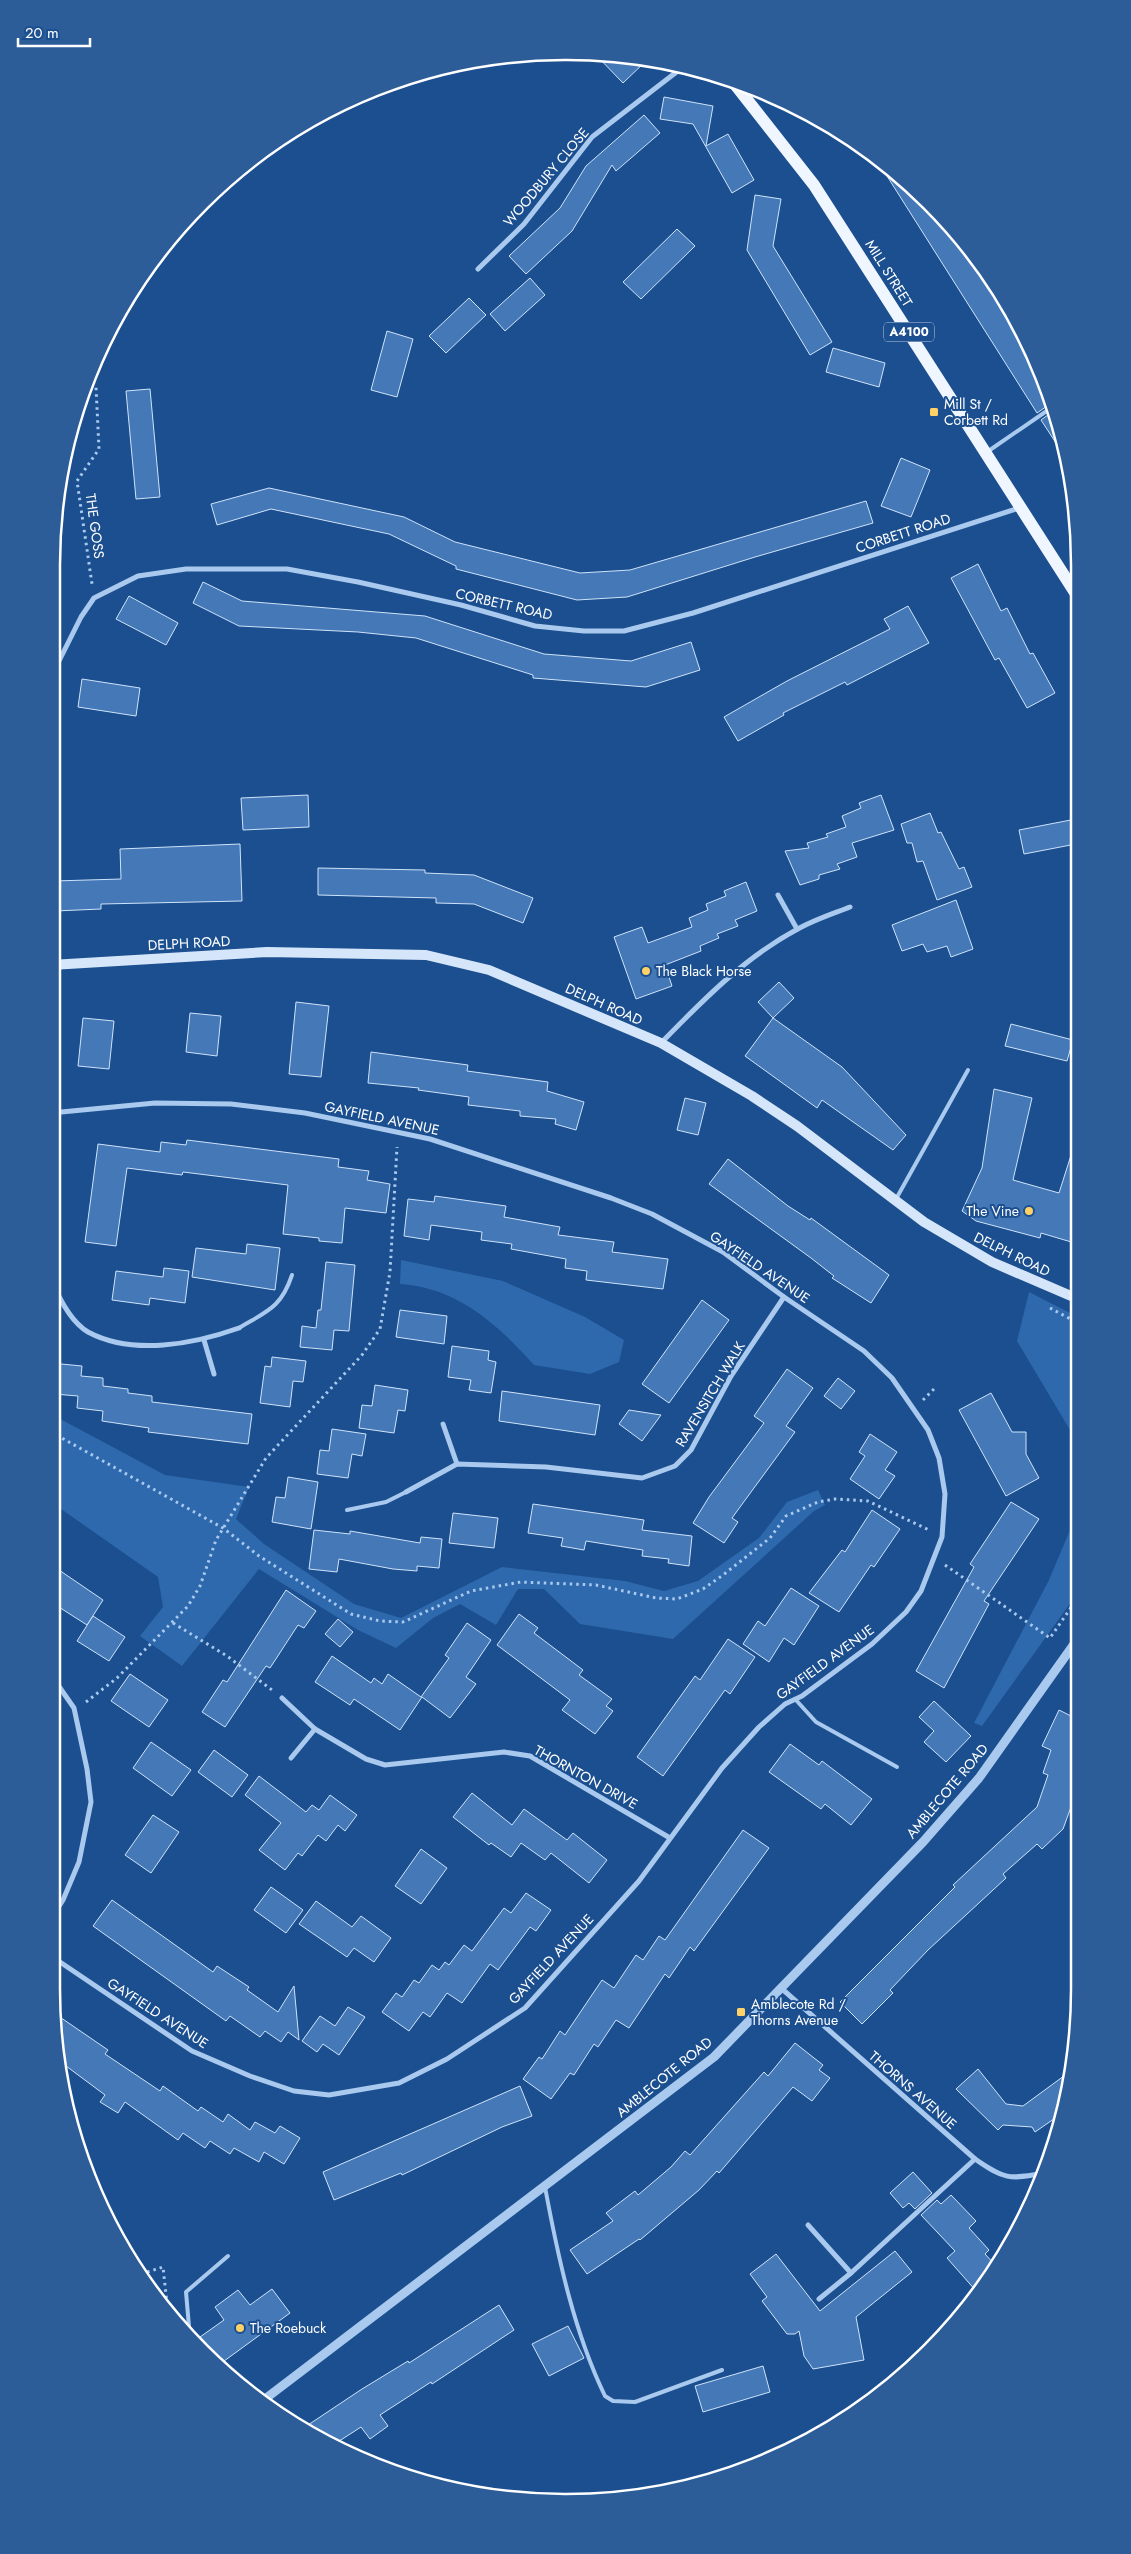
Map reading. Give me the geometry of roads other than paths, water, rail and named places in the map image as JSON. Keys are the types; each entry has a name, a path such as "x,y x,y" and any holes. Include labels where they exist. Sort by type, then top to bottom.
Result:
{"main road":[{"name":"MILL STREET","path":"740,91 814,184 1071,586"},
{"name":"DELPH ROAD","path":"60,964 268,952 426,955 489,970 661,1043 752,1096 797,1126 924,1222 992,1262 1071,1296"}],"street":[{"name":"WOODBURY CLOSE","path":"478,269 524,224 592,137 676,73"},
{"name":"CORBETT ROAD","path":"60,659 81,616 94,598 138,576 186,569 287,569 358,582 461,605 535,626 584,630 624,630 693,613 1020,507"},
{"path":"778,895 797,929"},
{"path":"661,1043 716,986 797,929 850,907"},
{"name":"GAYFIELD AVENUE","path":"60,1111 155,1103 231,1104 305,1113 430,1139 652,1214 723,1252 784,1297 864,1351 892,1378 928,1430 939,1458 946,1494 942,1537 921,1591 906,1612 872,1644 785,1704 759,1727 722,1768 639,1881 525,2008 447,2059 399,2083 329,2095 294,2091 242,2073 192,2051 60,1962"},
{"path":"60,1297 64,1305 87,1331 106,1339 138,1345 204,1340 239,1328"},
{"name":"RAVENSITCH WALK","path":"457,1464 546,1467 642,1478 675,1466 692,1450 731,1376 784,1297"},
{"path":"204,1340 214,1374"},
{"path":"406,1492 457,1464 443,1424"},
{"name":"AMBLECOTE ROAD","path":"268,2397 714,2057 923,1842 979,1778 1071,1648"},
{"path":"60,1688 74,1708 88,1769 91,1802 79,1862 60,1905"},
{"name":"THORNTON DRIVE","path":"282,1698 315,1729 366,1759 385,1765 504,1752 530,1756 670,1838"},
{"path":"291,1758 315,1729"},
{"name":"THORNS AVENUE","path":"781,1988 975,2159 1000,2176 1020,2178 1036,2175"},
{"path":"819,2299 852,2273 975,2159"},
{"path":"808,2225 852,2273"}],"lane":[{"path":"744,96 748,94"},
{"path":"985,453 1047,411"},
{"path":"895,1201 968,1070"},
{"path":"239,1328 274,1308 285,1295 292,1275"},
{"path":"347,1510 386,1502 406,1492"},
{"path":"794,1699 816,1722 897,1767"},
{"path":"545,2187 554,2236 578,2322 605,2396 613,2401 635,2402 722,2370"},
{"path":"189,2326 186,2292 228,2256"}],"place":[{"name":"Mill St / Corbett Rd","path":"934,412"},
{"name":"The Black Horse","path":"646,971"},
{"name":"The Vine","path":"1029,1211"},
{"name":"Amblecote Rd / Thorns Avenue","path":"741,2012"},
{"name":"The Roebuck","path":"240,2328"}]}
